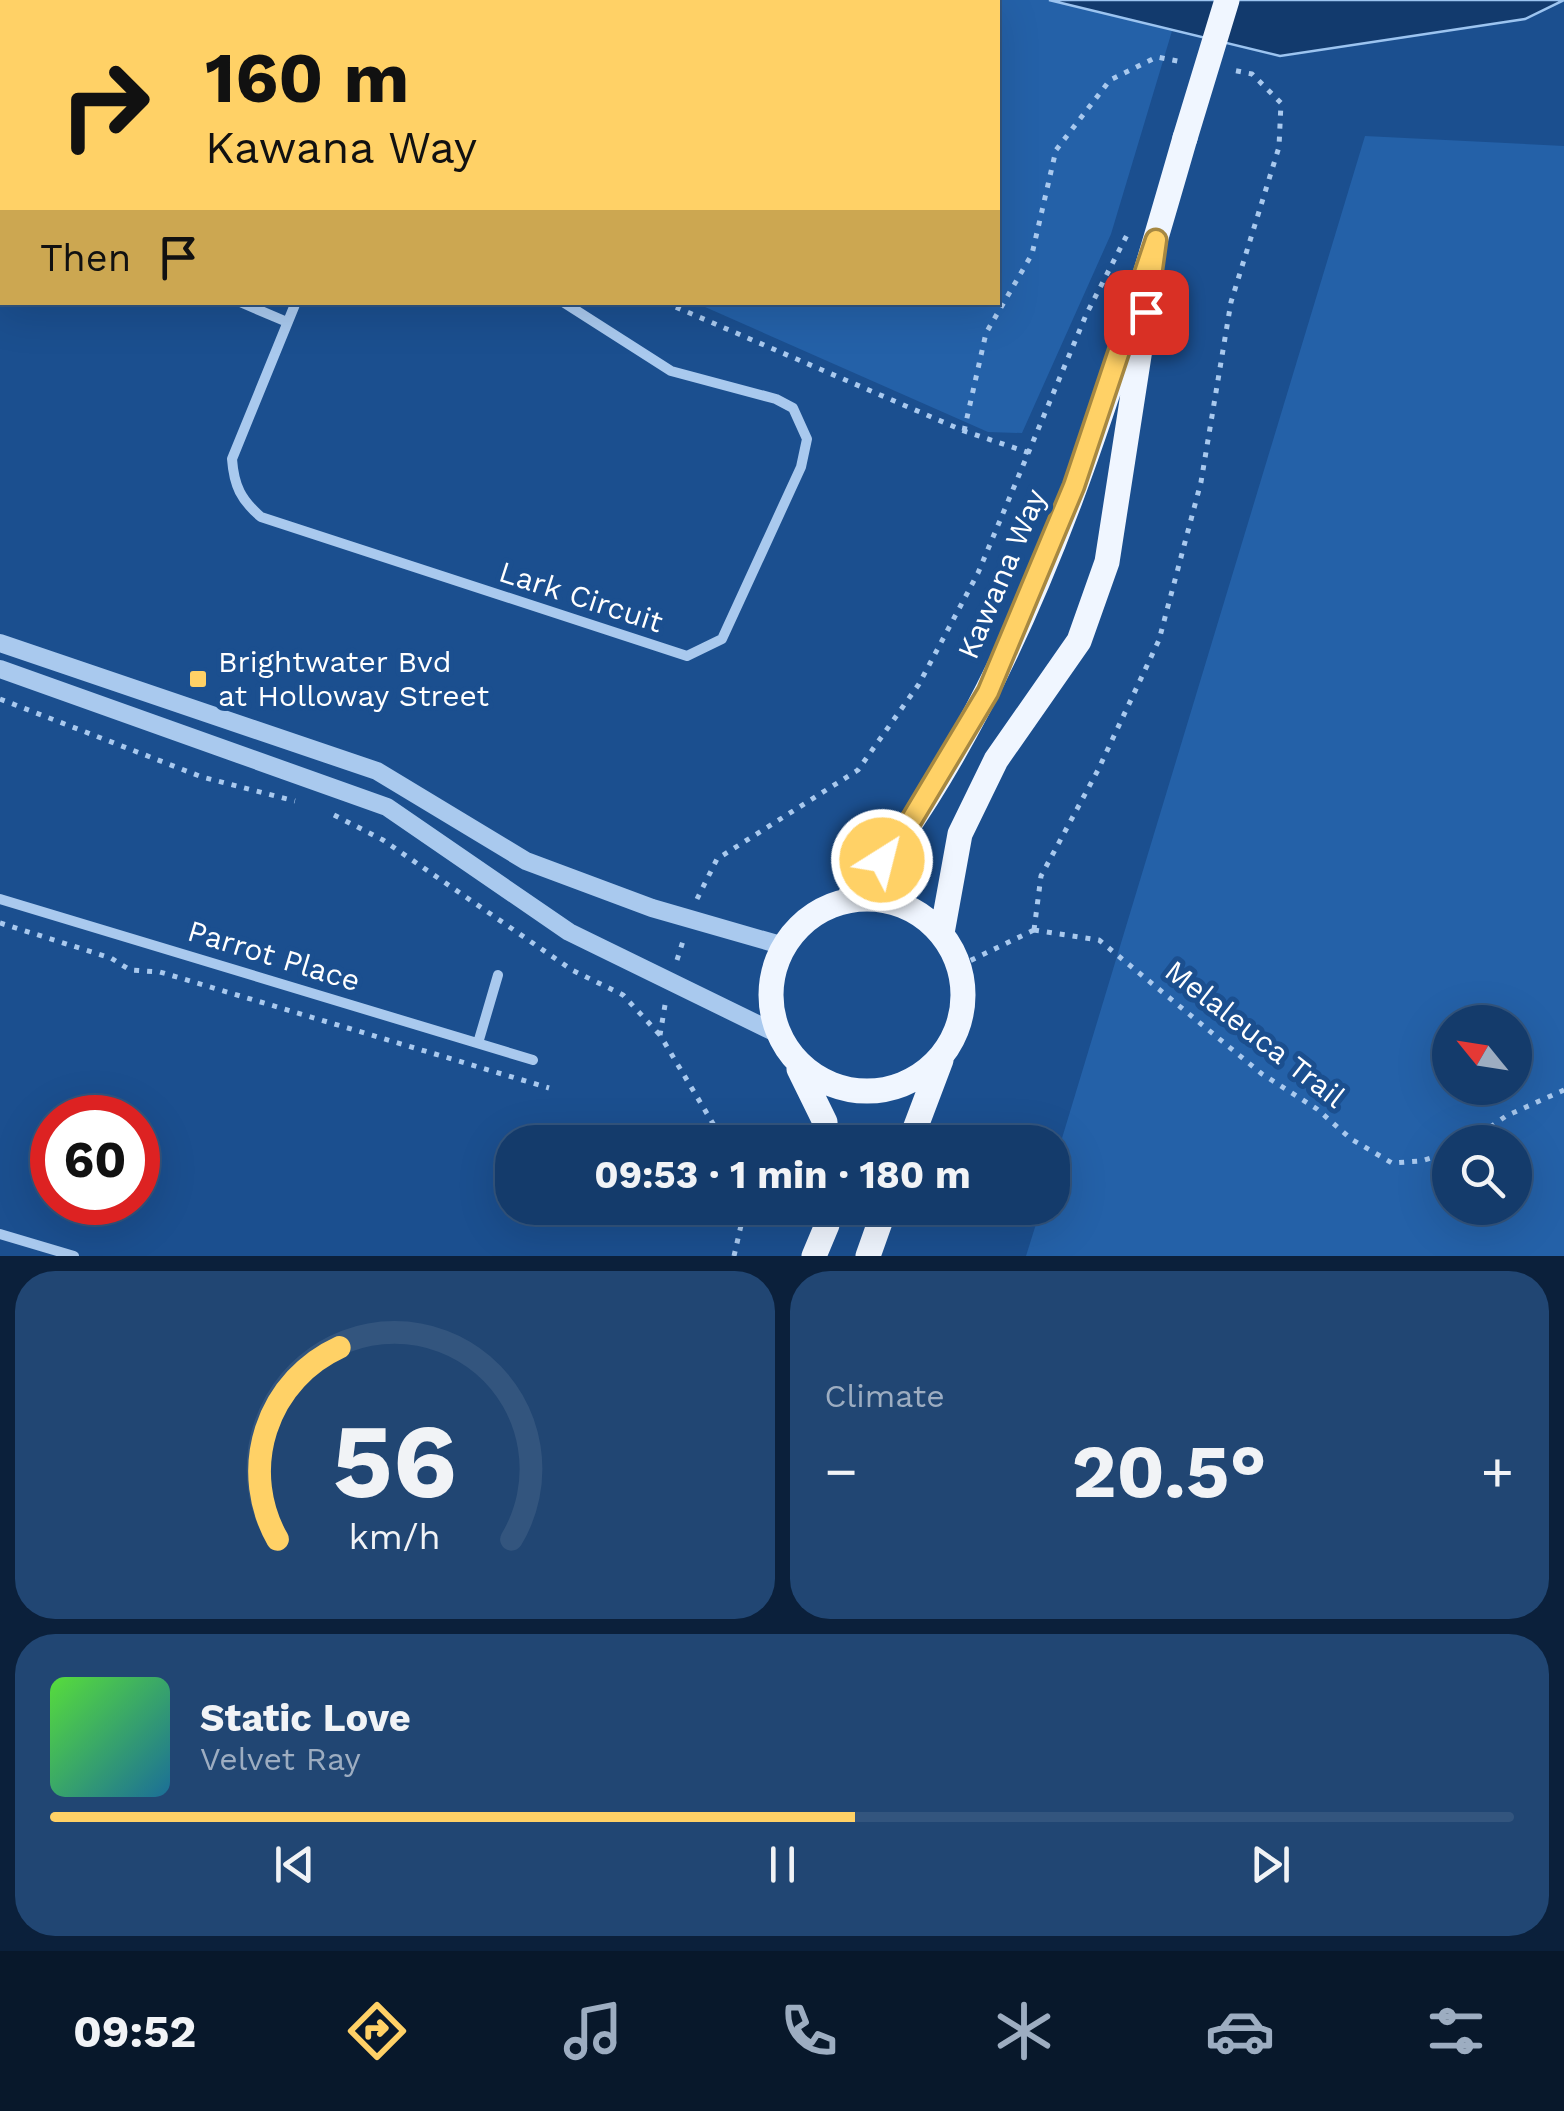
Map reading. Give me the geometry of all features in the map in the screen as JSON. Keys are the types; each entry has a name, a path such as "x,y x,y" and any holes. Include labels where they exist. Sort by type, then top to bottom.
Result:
{"main road":[{"name":"Kawana Way","path":"846,900 900,839 988,692 1074,486 1156,240 1227,0"},
{"name":"Kawana Way","path":"942,933 960,834 996,760 1079,642 1108,562 1156,240"},
{"path":"825,1125 778,1034 770,1005 772,974 784,946 800,926 846,900 898,903 942,933 959,966 961,1012 917,1125"},
{"path":"796,1063 823,1082 855,1092 888,1090 918,1078 943,1056"},
{"path":"814,1256 828,1225"},
{"path":"868,1256 879,1225"}],"street":[{"path":"247,305 287,322"},
{"name":"Lark Circuit","path":"295,305 232,459 234,483 244,503 261,517 687,656 722,639 802,467 808,439 794,408 671,371 568,305"},
{"path":"0,643 377,771 526,861 690,919 784,946"},
{"path":"0,668 387,807 569,932 778,1034"},
{"name":"Parrot Place","path":"0,900 533,1060"},
{"path":"478,1043 498,975"},
{"path":"0,1234 74,1256"}],"path":[{"path":"660,1036 670,982 690,919 704,879 717,860 858,770 919,684 978,573 1133,216"},
{"path":"671,305 964,431 1030,454"},
{"path":"0,699 202,778 304,804"},
{"path":"319,809 383,840 572,970 623,994 660,1036 714,1125"},
{"path":"0,923 111,958 130,970 160,972 549,1088"},
{"name":"Melaleuca Trail","path":"959,966 1034,930 1099,940 1262,1074 1317,1109 1351,1138 1392,1162 1432,1157"},
{"path":"1494,1125 1520,1108 1564,1090"},
{"path":"734,1256 741,1225"}],"shaded area":[{"path":"1000,0 1049,0 1172,31 1111,234 1022,433 988,432 701,305 1000,305"},
{"path":"1049,0 1564,0 1525,19 1280,56"},
{"path":"1365,136 1564,146 1564,1256 1026,1256 1036,1225 1070,1225 1070,1125 1066,1125"}],"place":[{"name":"Brightwater Bvd at Holloway Street","path":"198,679"}],"route":[{"path":"882,860 900,839 988,692 1074,486 1156,240 1146,312"}]}
